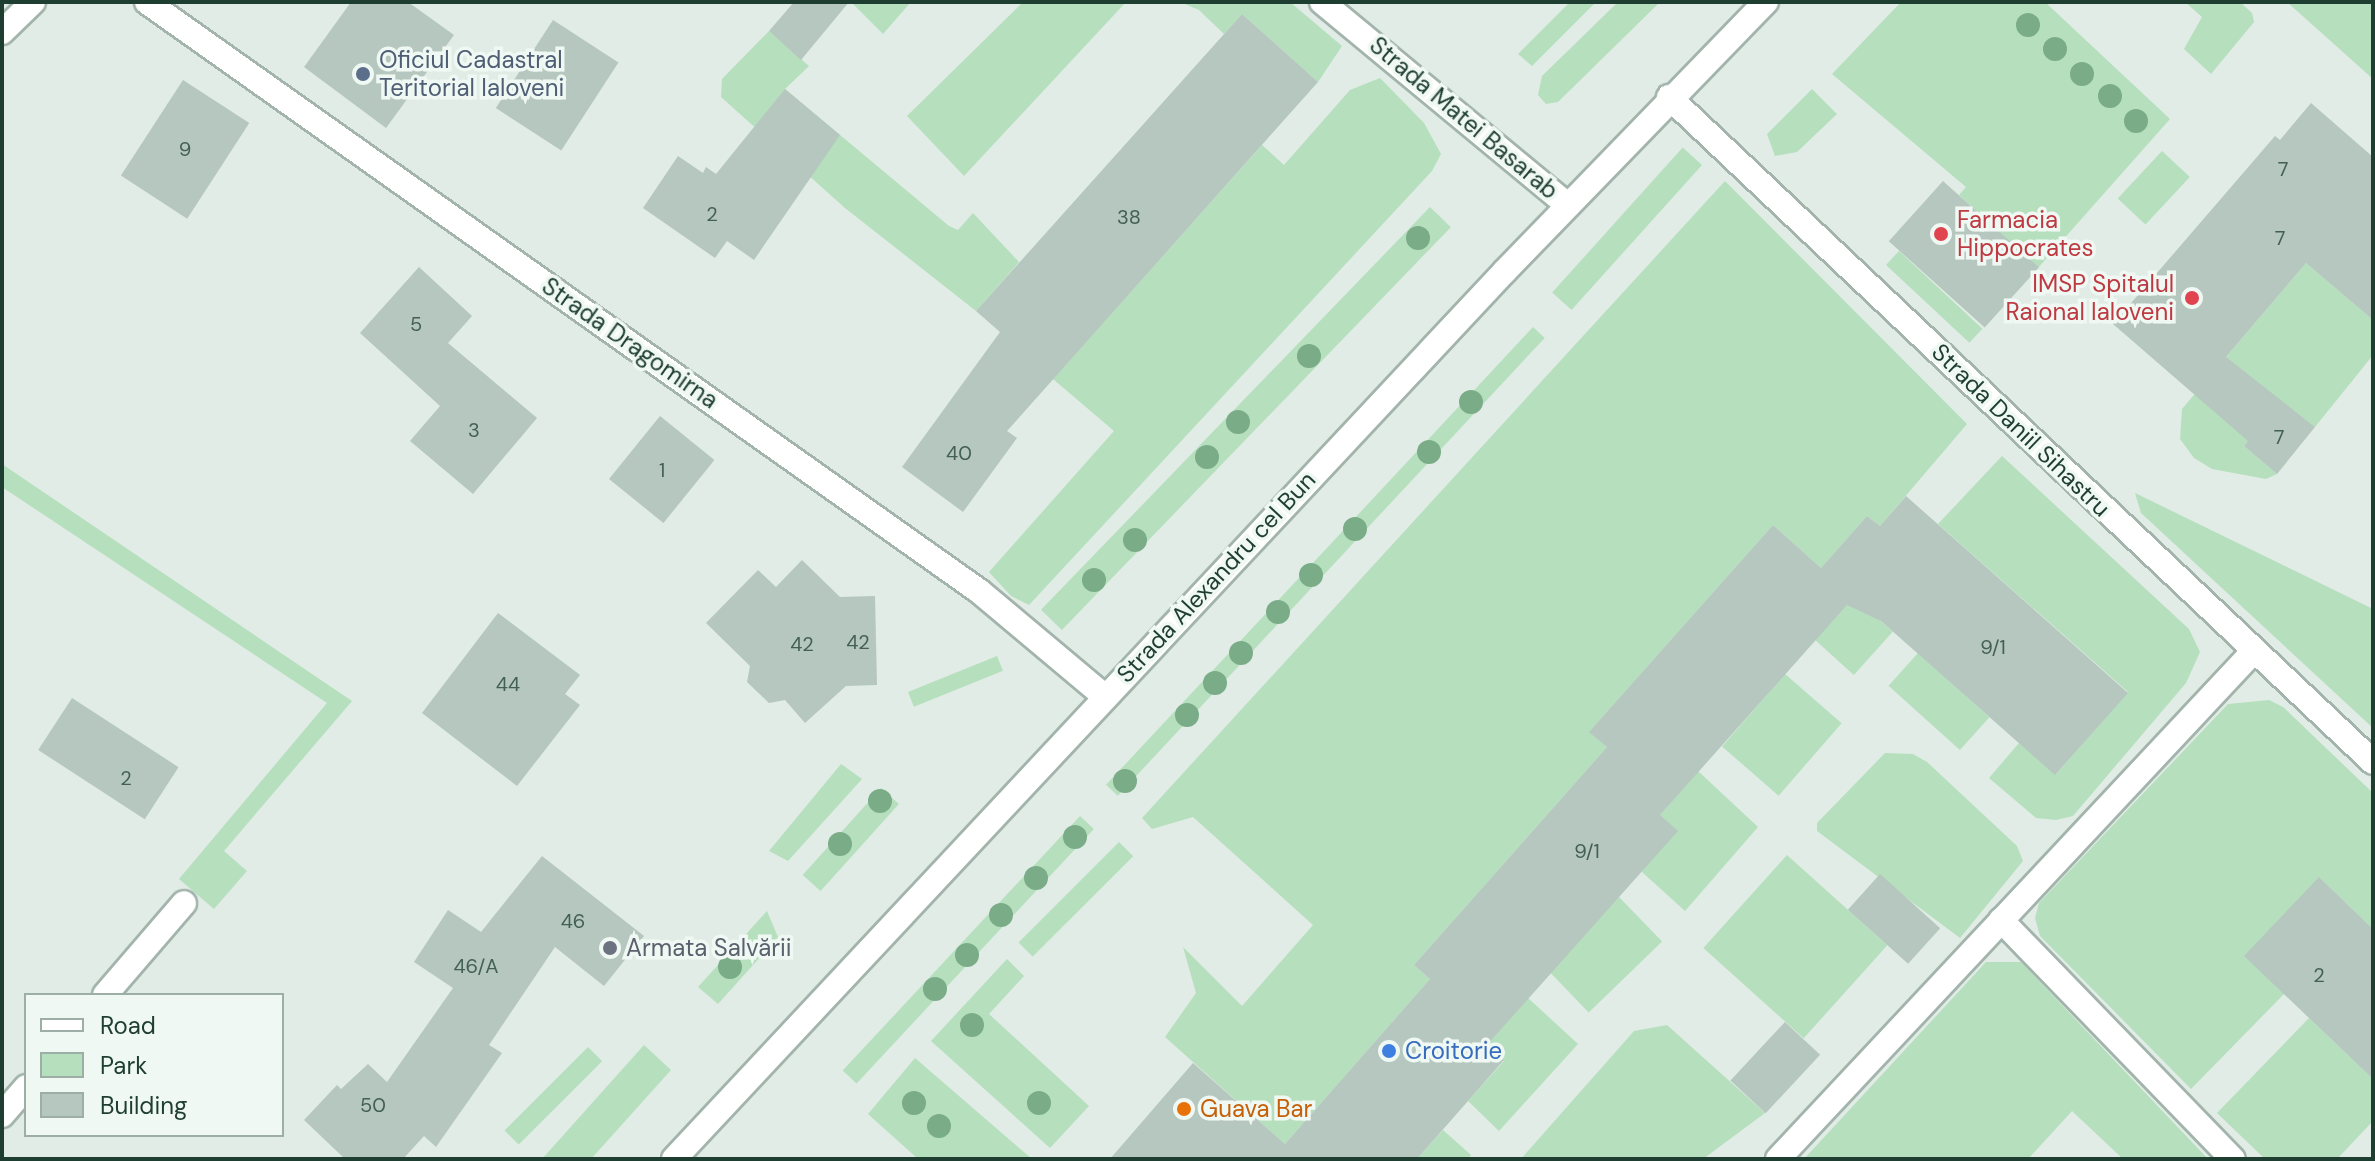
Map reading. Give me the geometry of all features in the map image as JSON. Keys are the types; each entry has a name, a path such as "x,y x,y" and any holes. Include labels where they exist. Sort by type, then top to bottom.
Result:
{"street":[{"path":"2,32 33,2"},
{"name":"Strada Dragomirna","path":"147,2 979,591 1104,696"},
{"name":"Strada Matei Basarab","path":"1322,2 1567,205"},
{"name":"Strada Alexandru cel Bun","path":"674,1159 1104,696 1567,205 1669,97 1766,2"},
{"name":"Strada Daniil Sihastru","path":"1669,97 2253,652 2373,762"},
{"path":"1778,1159 2253,652"},
{"path":"107,993 184,903"},
{"path":"2001,920 2233,1159"},
{"path":"2,1115 24,1089"}],"green space":[{"path":"851,2 911,2 883,34"},
{"path":"1023,2 1126,2 964,176 907,116"},
{"path":"1180,2 1290,2 1342,46 1318,82 1242,14 1224,34 1199,10"},
{"path":"1570,2 1596,2 1532,66 1518,54"},
{"path":"1618,2 1660,2 1558,102 1546,104 1538,95 1542,76"},
{"path":"1901,2 2045,2 2170,119 2038,268 1959,195 1966,187 1832,74"},
{"path":"2185,2 2240,2 2252,13 2254,22 2211,74 2184,49 2202,17"},
{"path":"2287,2 2373,2 2373,79"},
{"path":"769,31 809,66 785,89 949,226 958,230 973,213 1019,262 976,311 845,208 721,97 722,79"},
{"path":"1380,78 1424,123 1441,154 1432,171 1029,605 1011,596 989,572 1114,431 1053,379 1262,145 1284,165 1350,90"},
{"path":"1812,89 1837,114 1797,152 1775,156 1767,134"},
{"path":"1683,148 1702,165 1572,310 1552,293"},
{"path":"2162,151 2190,177 2145,224 2118,199"},
{"path":"1725,181 1967,424 1880,526 1867,516 1821,568 1773,525 1590,731 1607,747 1414,965 1430,979 1285,1144 1165,1037 1196,993 1183,947 1242,1006 1313,925 1193,817 1152,829 1142,818"},
{"path":"1430,207 1451,227 1062,630 1041,610"},
{"path":"1899,251 1982,329 1969,343 1886,265"},
{"path":"2306,263 2373,320 2373,355 2315,427 2281,401 2244,446 2277,474 2266,479 2212,469 2194,458 2180,439 2182,409"},
{"path":"1533,327 1545,338 1118,796 1106,785"},
{"path":"2002,456 2189,629 2200,652 2186,683 2073,816 2056,820 2036,818 1989,778 2019,743 2056,774 2128,692 1938,524"},
{"path":"2,464 352,701 224,851 247,871 214,909 179,879 327,703 2,487"},
{"path":"2135,493 2373,609 2373,728 2141,513"},
{"path":"1854,597 1893,632 1854,675 1815,640"},
{"path":"1918,653 1989,717 1960,750 1889,686"},
{"path":"997,656 1003,671 914,707 908,692"},
{"path":"1785,674 1842,723 1779,796 1722,746"},
{"path":"2269,700 2283,707 2373,793 2373,929 2320,878 2284,994 2191,1089 2040,936 2035,918 2039,903 2228,704"},
{"path":"1885,753 1913,754 1927,762 2017,846 2023,861 1960,938 1817,831 1817,823"},
{"path":"841,764 862,779 788,861 769,851"},
{"path":"1698,771 1758,827 1685,911 1642,872 1660,815"},
{"path":"881,788 899,804 821,891 803,875"},
{"path":"1080,816 1094,829 857,1083 843,1071"},
{"path":"1119,842 1133,856 1033,957 1019,942"},
{"path":"1787,855 1887,945 1804,1038 1703,948"},
{"path":"1619,897 1662,942 1589,1012 1546,968"},
{"path":"767,911 778,937 718,1004 698,987"},
{"path":"1007,959 1024,976 989,1014 1089,1106 1050,1148 931,1041"},
{"path":"1986,962 2021,962 2208,1159 2123,1159 2072,1111 2028,1159 1804,1159"},
{"path":"1528,998 1578,1044 1499,1131 1468,1101 1504,1061 1487,1045"},
{"path":"2309,1018 2373,1079 2373,1121 2337,1159 2265,1159 2217,1113"},
{"path":"1667,1025 1765,1113 1703,1159 1521,1159 1634,1031"},
{"path":"644,1045 671,1070 591,1159 542,1159"},
{"path":"588,1047 602,1061 519,1145 505,1130"},
{"path":"915,1058 1032,1159 918,1159 868,1114"},
{"path":"1443,1130 1471,1155 1468,1159 1417,1159"}],"building":[{"path":"351,2 408,2 454,35 386,128 304,67"},
{"path":"794,2 849,2 801,60 769,31"},
{"path":"1242,14 1318,82 1007,431 1017,438 963,512 902,467 1000,332 976,311"},
{"path":"553,20 618,62 561,151 496,108"},
{"path":"183,80 249,123 187,219 121,176"},
{"path":"785,89 840,135 754,260 727,241 715,258 643,208 678,156 703,173 706,167 716,174"},
{"path":"2311,103 2373,157 2373,320 2306,263 2226,357 2315,427 2277,474 2244,446 2248,441 2113,324 2275,136 2280,140"},
{"path":"1943,181 2039,267 1985,328 1889,241"},
{"path":"419,267 472,316 448,343 537,418 473,494 410,441 440,406 360,333"},
{"path":"660,416 714,460 663,523 609,479"},
{"path":"1906,496 2128,693 2055,775 1881,621 1847,605 1660,815 1678,831 1487,1045 1504,1060 1417,1159 1110,1159 1193,1063 1285,1144 1430,979 1414,965 1607,747 1589,732 1773,525 1821,568 1867,516 1880,526"},
{"path":"802,560 840,597 875,596 877,685 846,686 805,723 785,700 769,703 747,682 750,666 706,623 758,570 776,587"},
{"path":"498,613 580,675 565,694 580,705 517,786 422,713"},
{"path":"72,698 179,767 145,819 38,750"},
{"path":"542,856 644,936 604,986 555,947 489,1045 502,1053 436,1147 424,1136 403,1159 345,1159 304,1120 337,1085 341,1089 368,1064 387,1082 453,988 414,962 448,910 481,932"},
{"path":"1880,874 1940,928 1908,964 1848,910"},
{"path":"2319,877 2373,929 2373,1079 2244,956"},
{"path":"1785,1022 1820,1055 1766,1113 1730,1081"}],"place":[{"name":"Oficiul Cadastral Teritorial Ialoveni","path":"363,74"},
{"name":"Farmacia Hippocrates","path":"1941,234"},
{"name":"IMSP Spitalul Raional Ialoveni","path":"2192,298"},
{"name":"Armata Salvării","path":"610,948"},
{"name":"Croitorie","path":"1389,1051"},
{"name":"Guava Bar","path":"1184,1109"}]}
